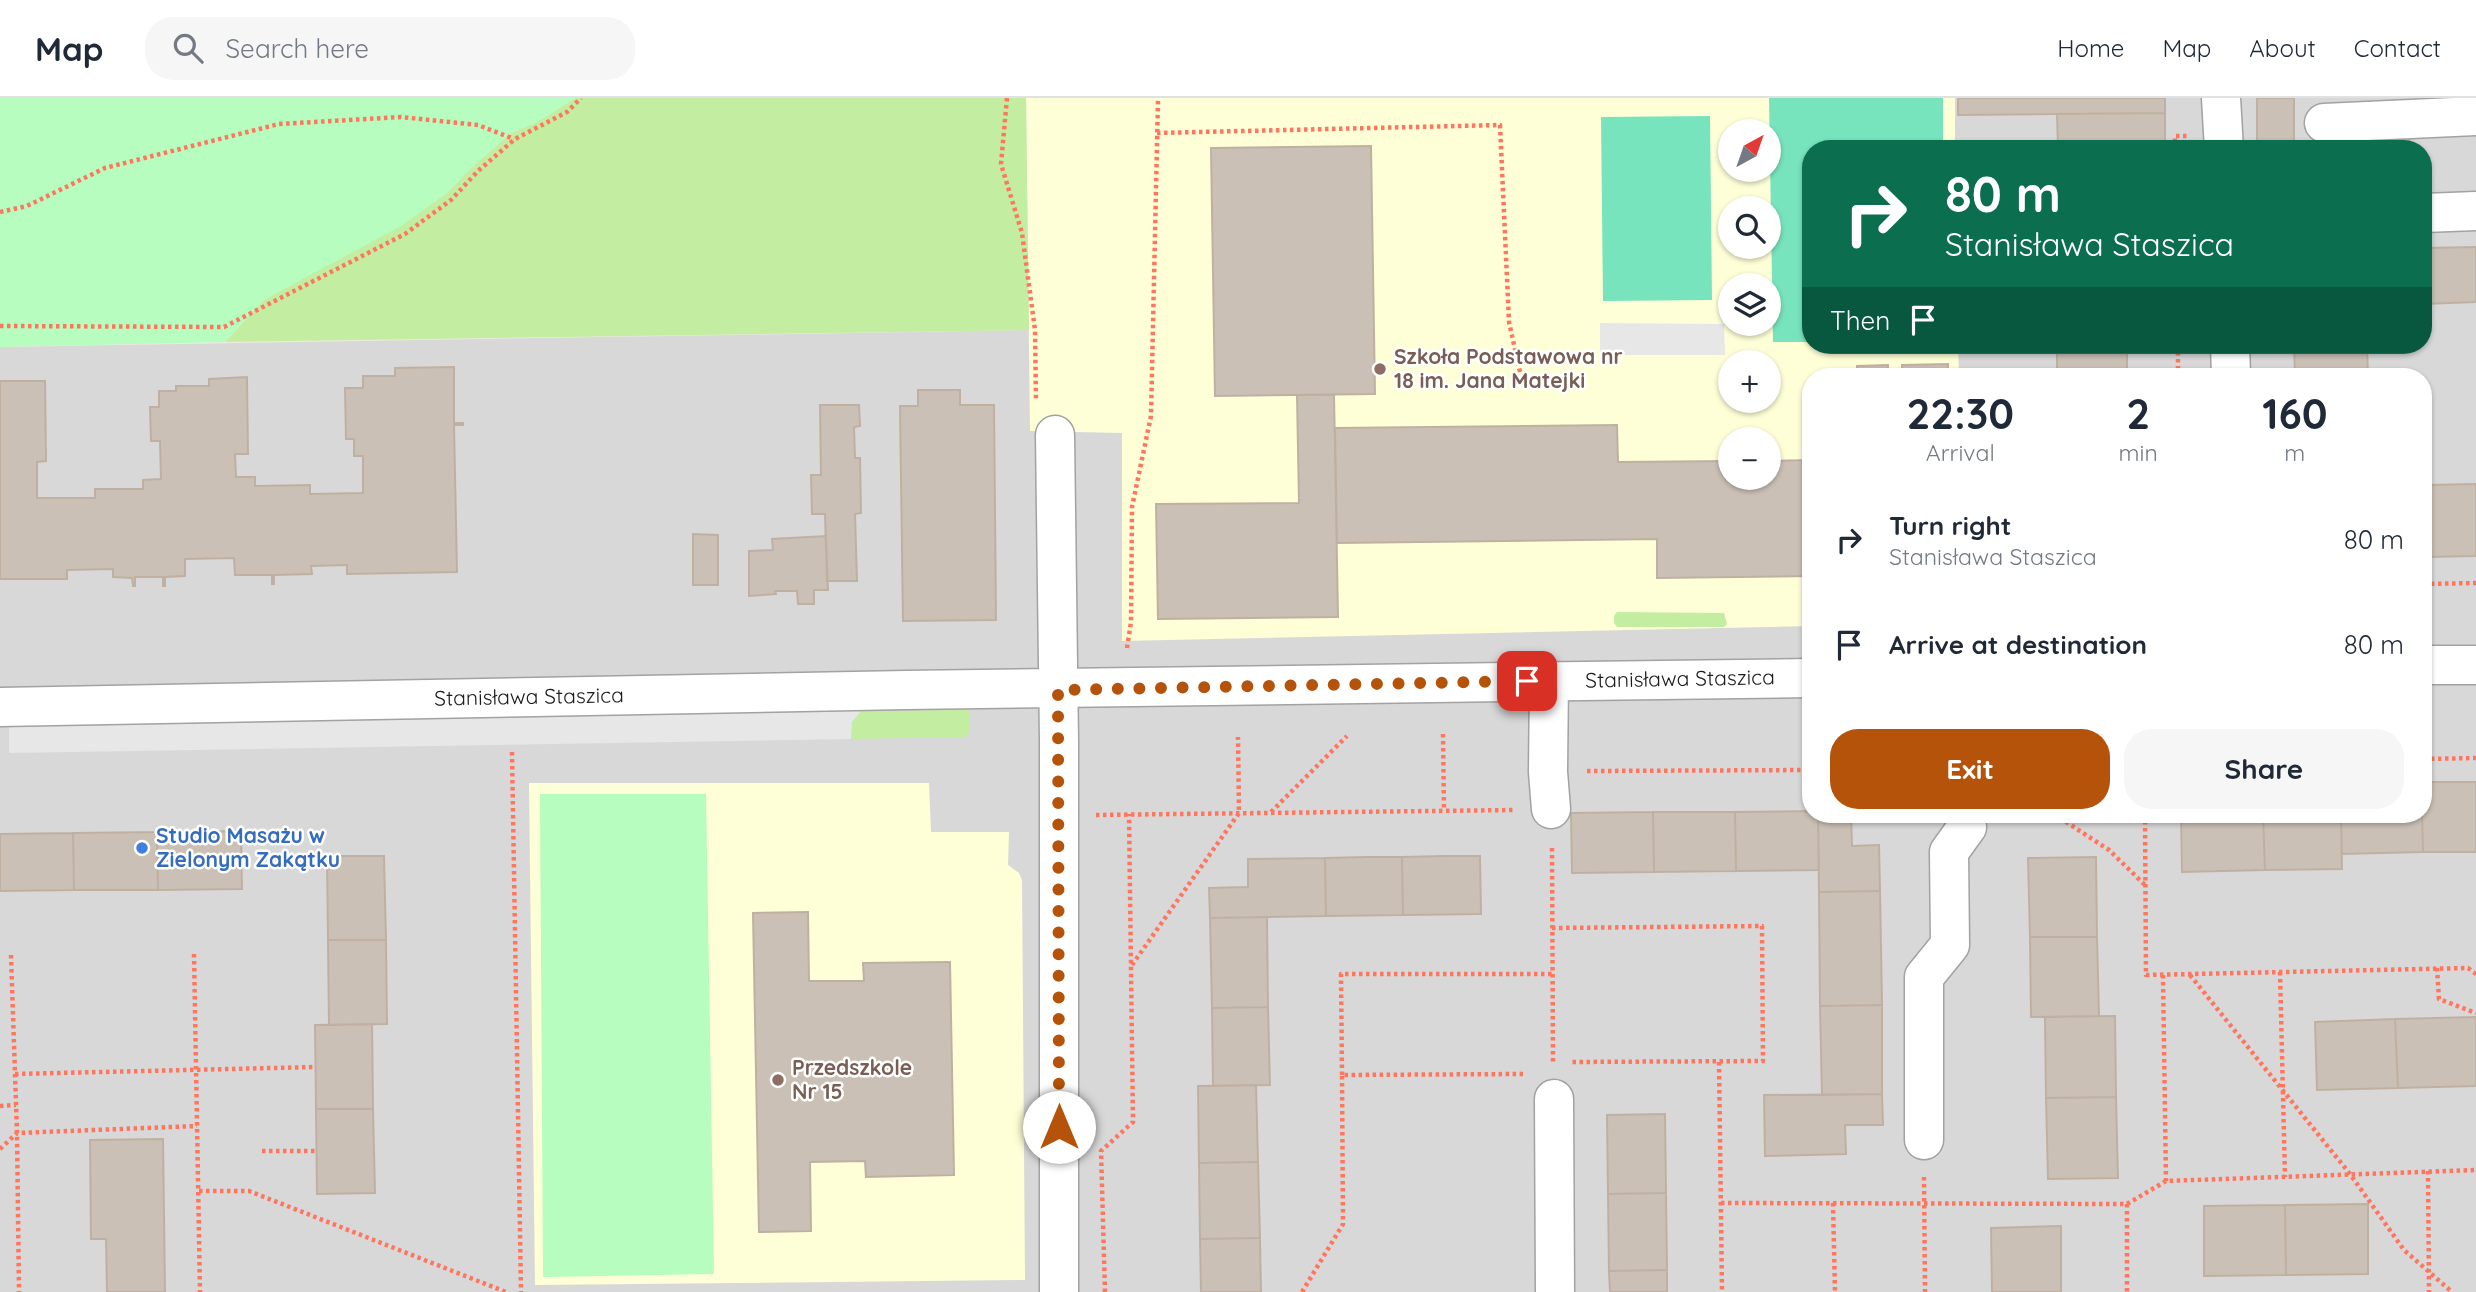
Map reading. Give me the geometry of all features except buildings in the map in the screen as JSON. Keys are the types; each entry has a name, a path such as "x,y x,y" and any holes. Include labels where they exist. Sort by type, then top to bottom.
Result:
{"street":[{"path":"2221,98 2223,140"},
{"path":"2324,123 2476,116"},
{"path":"2432,213 2476,211"},
{"path":"1055,443 1059,1292"},
{"path":"2432,665 2476,664"},
{"name":"Stanisława Staszica","path":"0,707 906,690 1802,678"},
{"path":"1549,681 1548,772 1551,809"},
{"path":"1924,1140 1924,977 1950,945 1949,852 1966,823"},
{"path":"1553,1087 1555,1292"}],"path":[{"path":"0,326 224,327 405,233 452,200 478,171 515,139 567,112 581,98"},
{"path":"1007,98 1001,164 1022,233 1035,330 1036,437 1055,443"},
{"path":"1127,649 1131,622 1132,507 1151,416 1157,98"},
{"path":"0,212 27,206 105,168 279,124 401,117 478,125 515,139"},
{"path":"1157,133 1500,125 1509,322 1520,372"},
{"path":"2432,584 2476,583"},
{"path":"1443,734 1444,811"},
{"path":"1270,813 1347,736"},
{"path":"1131,966 1238,813 1238,737"},
{"path":"512,752 522,1292"},
{"path":"2432,760 2476,758"},
{"path":"1548,772 1802,770"},
{"path":"1087,815 1551,809 1553,1087"},
{"path":"1105,1292 1101,1152 1133,1122 1129,814"},
{"path":"2068,823 2109,850 2146,886"},
{"path":"2145,823 2146,975 2437,968 2468,968 2476,974"},
{"path":"1552,928 1762,926 1763,1061 1553,1062"},
{"path":"194,954 200,1292"},
{"path":"11,955 19,1292"},
{"path":"2437,968 2439,999 2476,1013"},
{"path":"2280,972 2285,1177"},
{"path":"1302,1292 1343,1224 1341,974 1552,974"},
{"path":"2189,974 2350,1174 2404,1250 2452,1292"},
{"path":"2163,975 2166,1181"},
{"path":"1719,1062 1722,1292"},
{"path":"15,1074 315,1067"},
{"path":"1342,1075 1526,1074"},
{"path":"0,1106 16,1105"},
{"path":"0,1149 17,1133 197,1126"},
{"path":"1924,1140 1925,1292"},
{"path":"262,1151 316,1152"},
{"path":"1721,1203 2127,1204 2166,1181 2476,1170"},
{"path":"2428,1171 2429,1292"},
{"path":"199,1191 249,1191 506,1292"},
{"path":"1833,1203 1835,1292"},
{"path":"2127,1204 2127,1292"}],"shaded area":[{"path":"1026,98 2476,98 2476,1292 0,1292 0,347 1029,330"},
{"name":"Szkoła Podstawowa nr 18 im. Jana Matejki","path":"1026,98 1955,98 1955,140 1802,140 1802,354 1958,354 1959,368 1802,368 1802,626 1122,641 1122,433 1030,431"},
{"path":"1600,323 1718,324 1718,336 1724,336 1725,350 1718,350 1718,355 1600,355"},
{"path":"861,711 852,722 851,739 9,753 9,727"},
{"name":"Przedszkole Nr 15","path":"529,783 929,783 931,832 1009,832 1008,865 1019,873 1022,880 1025,1280 535,1285"}],"green space":[{"path":"0,98 575,98 539,121 511,133 446,194 401,226 264,300 225,342 0,347"},
{"path":"575,98 1026,98 1029,330 225,342 264,300 446,194 511,133 539,121"},
{"path":"1769,98 1943,98 1943,140 1802,140 1802,342 1773,342 1773,336 1781,336 1781,273 1772,273 1772,259 1781,259 1781,196 1771,196 1770,182 1782,182 1782,119 1769,119"},
{"path":"1710,116 1712,300 1603,301 1601,117"},
{"path":"1617,612 1724,613 1727,624 1724,627 1617,627 1614,616"},
{"path":"969,710 969,732 965,737 851,739 852,722 861,711"},
{"path":"540,794 706,794 714,1274 543,1277"}],"place":[{"name":"Szkoła Podstawowa nr 18 im. Jana Matejki","path":"1380,369"},
{"name":"Studio Masażu w Zielonym Zakątku","path":"142,848"},
{"name":"Przedszkole Nr 15","path":"778,1080"}],"route":[{"path":"1059,1127 1058,690 1527,681"}]}
